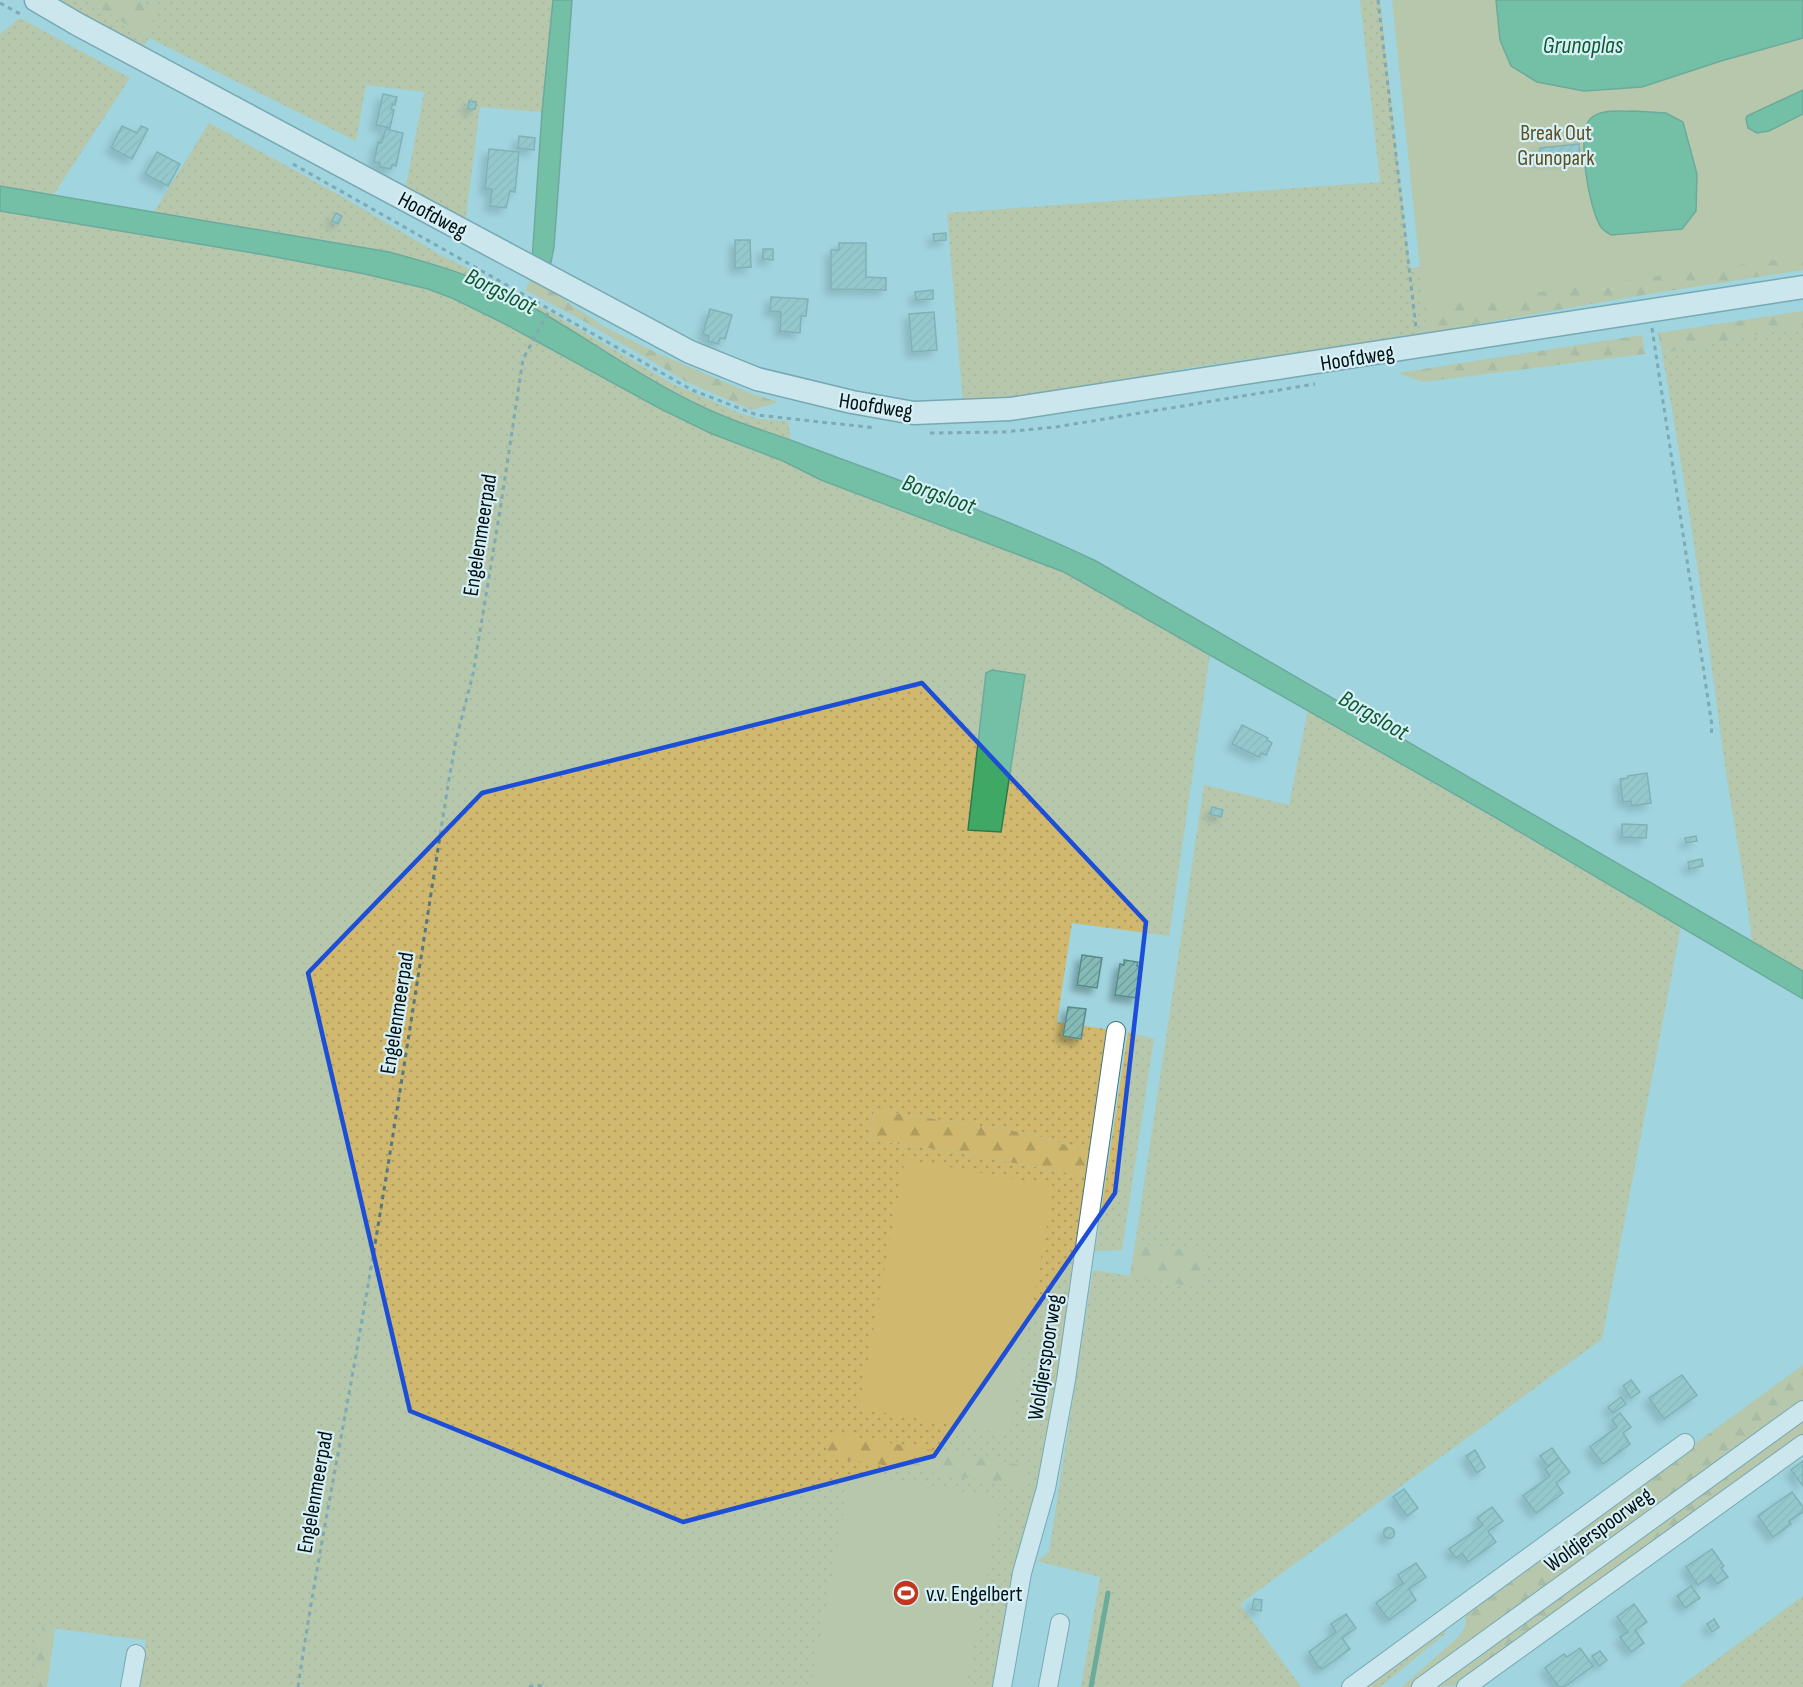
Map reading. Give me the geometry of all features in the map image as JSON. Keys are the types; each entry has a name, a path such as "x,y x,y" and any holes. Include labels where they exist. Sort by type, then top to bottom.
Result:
{"main road":[{"name":"Hoofdweg","path":"33,10 77,24 690,352 768,382 852,402 914,413 1010,409 1803,287"}],"street":[{"name":"Woldjerspoorweg","path":"1002,1687 1022,1573 1046,1488 1066,1380 1116,1030"},
{"name":"Woldjerspoorweg","path":"1421,1687 1803,1410"},
{"name":"Woldjerspoorweg","path":"1351,1687 1685,1443"},
{"path":"1466,1687 1803,1443"},
{"path":"1048,1687 1060,1623"},
{"path":"130,1687 136,1654"}],"path":[{"path":"1378,0 1418,348"},
{"path":"0,3 33,10"},
{"name":"Hoofdweg","path":"288,161 550,309"},
{"name":"Engelenmeerpad","path":"298,1687 308,1617 368,1287 448,785 456,740 473,674 523,359 550,309"},
{"path":"1652,329 1712,726 1711,737"},
{"path":"529,1687 536,1685 547,1687"}],"highlighted area":[{"path":"922,683 1146,922 1115,1193 934,1456 683,1522 410,1411 308,973 482,793"}],"green space":[{"path":"49,0 86,0 149,38 145,45 137,48"},
{"path":"86,0 136,0 155,9 149,38"},
{"path":"136,0 553,0 542,112 480,107 465,224 405,191 424,92 366,85 356,141 149,38 155,9"},
{"path":"1360,0 1380,0 1410,268 1442,265 1446,293 1416,335 1188,368 1091,386 963,403 947,213 1380,182"},
{"name":"Break Out Grunopark","path":"1392,0 1803,0 1803,256 1424,308"},
{"path":"20,18 130,78 54,194 0,186 0,34"},
{"path":"209,123 341,196 439,254 522,296 673,384 742,414 760,419 788,421 791,441 720,415 669,390 520,299 438,265 335,242 154,212"},
{"path":"0,211 265,255 365,274 428,289 505,324 659,408 710,433 783,461 821,480 1064,572 1210,654 1169,936 1072,923 1057,1022 1112,1030 1094,1154 1032,1134 874,1110 870,1140 944,1150 1090,1177 1043,1469 1021,1554 993,1687 140,1687 146,1640 42,1627 32,1687 0,1687"},
{"path":"1803,228 1803,270 1637,296 1416,335 1446,293"},
{"path":"532,278 603,326 657,353 750,393 778,402 752,410 687,382 582,320 525,290"},
{"path":"1803,311 1803,326 1662,353 1658,333"},
{"path":"1803,326 1803,971 1752,941 1695,552 1662,353"},
{"path":"1642,335 1645,354 1423,382 1398,373"},
{"path":"1308,710 1681,926 1602,1339 1240,1604 1301,1687 1081,1687 1100,1577 1037,1561 1049,1552 1093,1270 1200,1287 1207,1252 1135,1244 1204,785 1289,805"},
{"path":"1128,1032 1154,1039 1122,1250 1095,1251"},
{"path":"874,1110 1032,1134 1094,1154 1090,1177 944,1150 870,1140"},
{"path":"905,1159 1054,1186 1009,1435 859,1408"},
{"path":"1135,1244 1208,1252 1200,1288 1130,1276"},
{"path":"1803,1365 1803,1400 1410,1687 1402,1687 1456,1639 1465,1628 1466,1611"},
{"path":"1803,1419 1803,1437 1459,1685 1435,1687"},
{"path":"830,1433 1027,1466 1024,1487 825,1456"},
{"name":"v.v. Engelbert","path":"851,1472 1001,1499 966,1687 811,1687"},
{"path":"1803,1596 1803,1687 1679,1687"},
{"path":"1446,1625 1445,1634 1380,1687 1360,1687"},
{"path":"42,1627 55,1629 47,1687 32,1687"}],"water":[{"path":"553,0 572,0 554,247 550,267 532,261 542,112"},
{"name":"Grunoplas","path":"1496,0 1803,0 1803,38 1721,61 1642,87 1584,91 1537,82 1511,66 1500,40"},
{"path":"1803,90 1803,114 1769,131 1757,133 1748,128 1747,116"},
{"path":"1634,111 1666,113 1683,122 1697,174 1696,211 1682,229 1611,235 1602,228 1597,218 1592,205 1586,172 1584,140 1586,127 1590,119 1600,113"},
{"name":"Borgsloot","path":"0,186 389,252 439,266 489,284 545,314 694,403 739,422 984,512 1096,561 1803,971 1803,999 1486,812 1064,572 821,480 783,461 710,433 659,408 505,324 428,289 365,274 265,255 0,211"},
{"path":"992,670 1025,675 1001,832 968,830 986,673"}],"building":[{"path":"383,94 397,97 391,109 394,110 390,128 376,125"},
{"path":"469,101 476,102 475,109 468,109"},
{"path":"122,126 137,133 141,126 148,129 132,159 111,148"},
{"path":"386,129 403,133 396,166 392,165 391,169 380,167 380,163 374,162 378,142 381,143"},
{"path":"519,136 535,138 534,150 518,148"},
{"path":"1579,144 1580,153 1565,161 1565,159 1540,160 1540,148"},
{"path":"489,149 519,152 515,192 510,191 506,208 490,206 492,189 485,189"},
{"path":"157,152 180,164 168,186 145,174"},
{"path":"336,213 342,216 338,224 332,221"},
{"path":"946,233 946,240 934,241 933,234"},
{"path":"735,240 750,240 751,267 735,268"},
{"path":"839,243 866,243 866,277 886,278 886,290 831,289 831,250 839,250"},
{"path":"763,249 773,249 773,260 763,259"},
{"path":"933,290 933,299 916,300 915,292"},
{"path":"771,297 808,299 806,316 801,316 800,333 780,331 781,312 770,311"},
{"path":"710,309 732,315 725,339 720,338 718,344 708,341 709,336 703,334"},
{"path":"934,312 937,350 912,352 909,314"},
{"path":"1242,725 1268,738 1267,740 1272,743 1266,755 1261,753 1259,757 1232,744"},
{"path":"1647,773 1651,803 1632,806 1631,801 1623,802 1620,779"},
{"path":"1212,807 1223,810 1221,817 1210,814"},
{"path":"1622,824 1647,825 1646,838 1622,837"},
{"path":"1696,836 1697,841 1686,843 1685,838"},
{"path":"1702,859 1703,866 1689,869 1688,862"},
{"path":"1082,955 1102,958 1097,988 1077,985"},
{"path":"1124,960 1138,962 1137,966 1142,967 1137,998 1115,995 1120,964 1124,965"},
{"path":"1068,1007 1086,1009 1081,1039 1063,1036"},
{"path":"1682,1375 1697,1395 1664,1419 1649,1398"},
{"path":"1631,1380 1640,1392 1631,1398 1623,1386"},
{"path":"1621,1397 1626,1404 1613,1413 1608,1407"},
{"path":"1620,1413 1631,1427 1623,1433 1630,1444 1603,1464 1590,1447 1617,1427 1612,1420"},
{"path":"1552,1448 1559,1458 1548,1466 1540,1456"},
{"path":"1475,1450 1485,1467 1477,1473 1466,1456"},
{"path":"1559,1458 1570,1472 1556,1483 1563,1493 1536,1513 1523,1496 1550,1476 1545,1469"},
{"path":"1803,1461 1803,1486 1791,1470"},
{"path":"1404,1489 1418,1508 1407,1516 1393,1497"},
{"path":"1792,1492 1803,1507 1803,1512 1789,1521 1791,1524 1773,1537 1758,1516"},
{"path":"1492,1507 1503,1521 1488,1531 1496,1542 1468,1562 1462,1553 1456,1558 1449,1549 1483,1525 1477,1518"},
{"path":"1389,1528 1393,1529 1393,1537 1389,1538 1385,1537 1384,1533 1385,1529"},
{"path":"1712,1549 1724,1566 1721,1568 1728,1577 1717,1584 1711,1575 1698,1585 1686,1567"},
{"path":"1416,1563 1426,1577 1409,1589 1416,1600 1389,1620 1376,1603 1403,1583 1398,1575"},
{"path":"1691,1586 1700,1598 1685,1608 1677,1596"},
{"path":"1254,1599 1262,1600 1261,1611 1252,1609"},
{"path":"1634,1604 1647,1622 1635,1630 1644,1643 1631,1652 1620,1637 1628,1632 1617,1617"},
{"path":"1346,1614 1356,1628 1342,1638 1350,1649 1322,1669 1319,1668 1309,1652 1336,1632 1331,1624"},
{"path":"1714,1619 1719,1627 1712,1632 1707,1624"},
{"path":"1580,1648 1593,1666 1564,1687 1559,1687 1545,1668 1564,1654 1567,1657"},
{"path":"1600,1651 1607,1660 1599,1666 1592,1656"}],"waterway":[{"path":"1091,1687 1108,1593"}],"place":[{"name":"v.v. Engelbert","path":"906,1593"}]}
